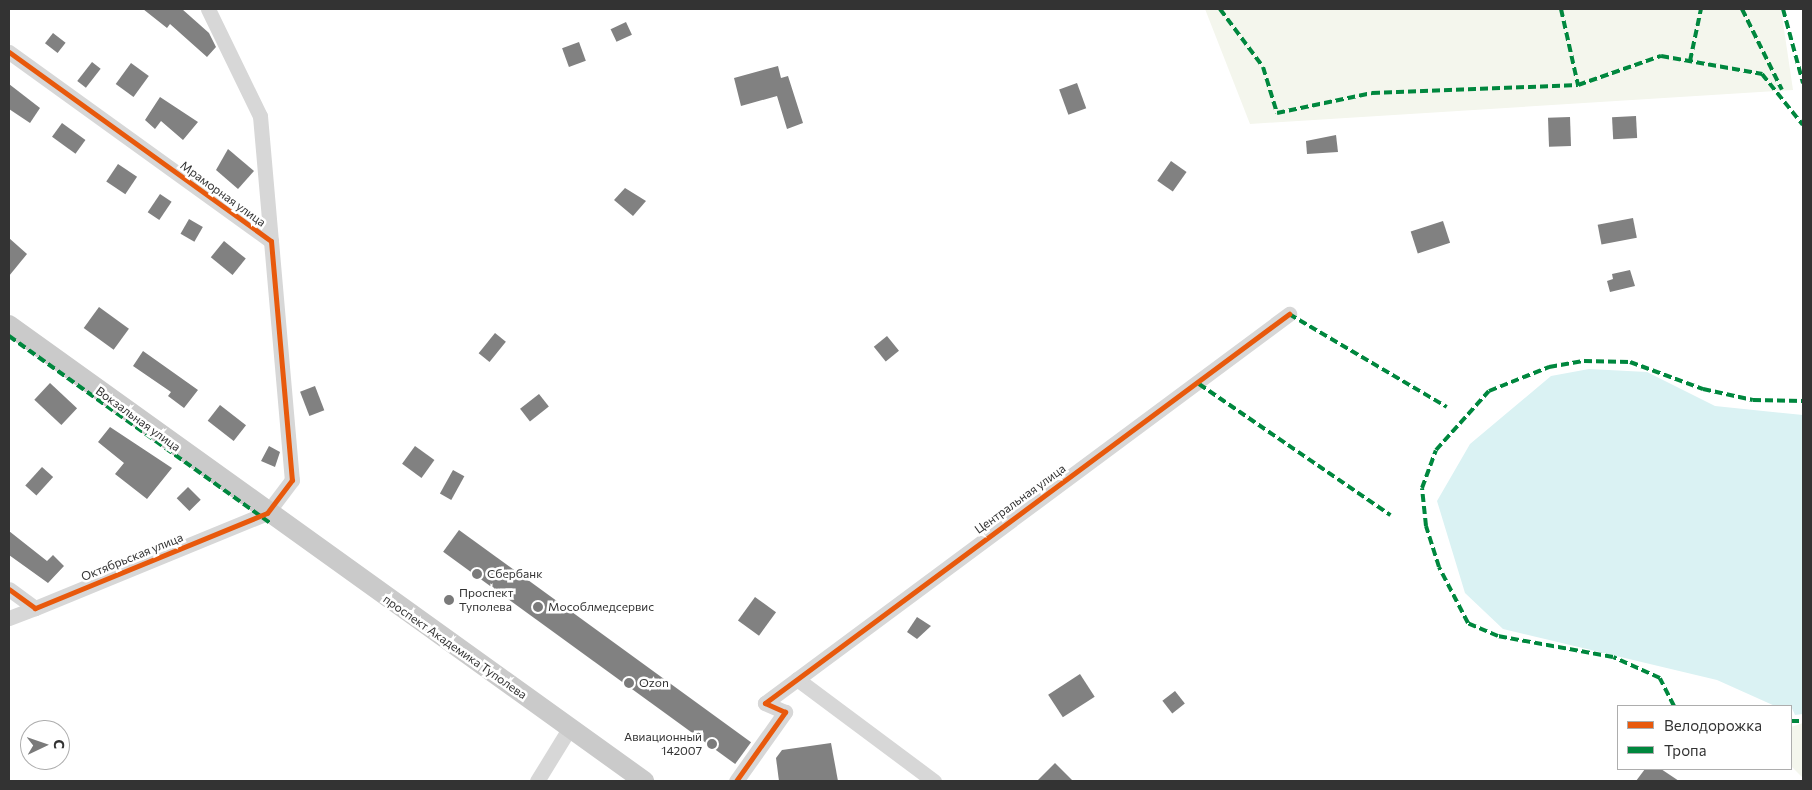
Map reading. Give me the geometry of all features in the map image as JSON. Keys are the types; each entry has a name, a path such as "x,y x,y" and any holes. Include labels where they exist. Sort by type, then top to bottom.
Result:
{"main road":[{"name":"Вокзальная улица","path":"9,325 267,513"},
{"name":"проспект Академика Туполева","path":"267,513 569,730 644,781"}],"street":[{"path":"208,9 260,116 271,241"},
{"name":"Мраморная улица","path":"9,52 271,241 292,480 267,513"},
{"name":"Центральная улица","path":"736,781 785,712 765,703 1289,314"},
{"name":"Октябрьская улица","path":"9,618 267,513"},
{"path":"9,589 35,608"},
{"path":"797,679 934,781"},
{"path":"537,781 569,730"}],"shaded area":[{"path":"1205,9 1781,9 1793,90 1250,124"},
{"path":"1803,723 1803,778 1792,767 1792,727"}],"water":[{"path":"1589,369 1647,372 1715,406 1803,415 1803,714 1795,715 1792,705 1773,705 1717,680 1503,629 1465,593 1437,501 1470,444 1551,376"}],"building":[{"path":"143,9 182,9 209,33 216,47 207,57 170,24 167,28"},
{"path":"626,22 632,35 617,42 611,29"},
{"path":"53,33 66,43 58,53 45,43"},
{"path":"579,42 586,61 569,67 562,48"},
{"path":"92,62 101,69 86,88 77,81"},
{"path":"131,63 149,76 134,97 116,84"},
{"path":"778,66 781,78 788,76 803,123 787,129 777,96 741,106 734,78"},
{"path":"1077,83 1086,108 1068,115 1059,89"},
{"path":"9,84 40,108 30,123 9,109"},
{"path":"160,97 198,122 183,140 161,121 155,129 145,120"},
{"path":"1636,116 1637,138 1613,139 1612,117"},
{"path":"1570,117 1571,146 1549,147 1548,118"},
{"path":"62,123 85,140 75,154 52,137"},
{"path":"1336,135 1338,152 1307,154 1306,141"},
{"path":"228,149 254,171 238,189 216,170"},
{"path":"1171,161 1187,172 1173,192 1157,181"},
{"path":"118,164 137,177 125,194 106,181"},
{"path":"625,188 646,201 633,216 614,200"},
{"path":"160,194 172,202 159,220 148,212"},
{"path":"1633,218 1637,238 1601,245 1598,225"},
{"path":"189,219 203,227 194,242 180,234"},
{"path":"1443,221 1450,243 1418,253 1411,232"},
{"path":"9,238 27,254 9,276"},
{"path":"224,241 246,259 233,275 211,257"},
{"path":"1630,270 1635,286 1610,292 1607,281 1613,279 1612,274"},
{"path":"99,307 129,329 114,350 84,328"},
{"path":"495,333 506,342 490,362 479,353"},
{"path":"887,336 899,351 886,361 874,347"},
{"path":"143,351 198,390 184,408 168,396 171,392 133,366"},
{"path":"50,383 77,408 61,425 34,400"},
{"path":"315,386 324,410 309,416 300,392"},
{"path":"539,394 549,407 530,421 520,409"},
{"path":"220,405 246,425 234,441 208,421"},
{"path":"110,427 172,468 147,499 115,474 124,463 98,442"},
{"path":"269,446 280,452 275,467 261,461"},
{"path":"415,446 434,460 421,478 402,464"},
{"path":"42,467 53,477 36,496 25,486"},
{"path":"453,470 464,476 451,500 440,494"},
{"path":"188,487 201,500 189,511 177,498"},
{"path":"459,530 751,742 735,764 443,552"},
{"path":"9,531 47,561 53,555 64,566 48,583 9,555"},
{"path":"755,597 776,612 759,636 738,620"},
{"path":"917,617 931,626 917,639 907,632"},
{"path":"1080,674 1095,697 1063,717 1048,695"},
{"path":"1175,691 1185,704 1172,713 1162,701"},
{"path":"831,743 838,781 779,781 776,758 782,750"},
{"path":"1055,763 1073,781 1037,781"},
{"path":"1644,770 1662,770 1679,781 1636,781"}],"marked path":[{"path":"1220,9 1263,67 1277,113 1372,93 1578,85 1661,56 1762,74 1803,125"},
{"path":"1561,9 1578,85"},
{"path":"1690,61 1701,9"},
{"path":"1742,9 1782,90"},
{"path":"1783,9 1803,83"},
{"path":"1289,314 1447,407"},
{"path":"9,336 272,524"},
{"path":"1674,705 1660,678 1613,657 1498,636 1468,623 1439,567 1426,526 1422,488 1436,450 1489,391 1549,367 1584,361 1630,362 1703,389 1753,400 1803,401"},
{"path":"1199,384 1390,515"},
{"path":"1792,721 1803,721"}],"cycle path":[{"path":"9,52 271,241 292,480 267,513 35,608 9,589"},
{"path":"736,781 785,712 765,703 1289,314"}],"place":[{"name":"Сбербанк","path":"477,574"},
{"name":"Проспект Туполева","path":"449,600"},
{"name":"Мособлмедсервис","path":"538,607"},
{"name":"Ozon","path":"629,683"},
{"name":"Авиационный 142007","path":"712,744"}]}
